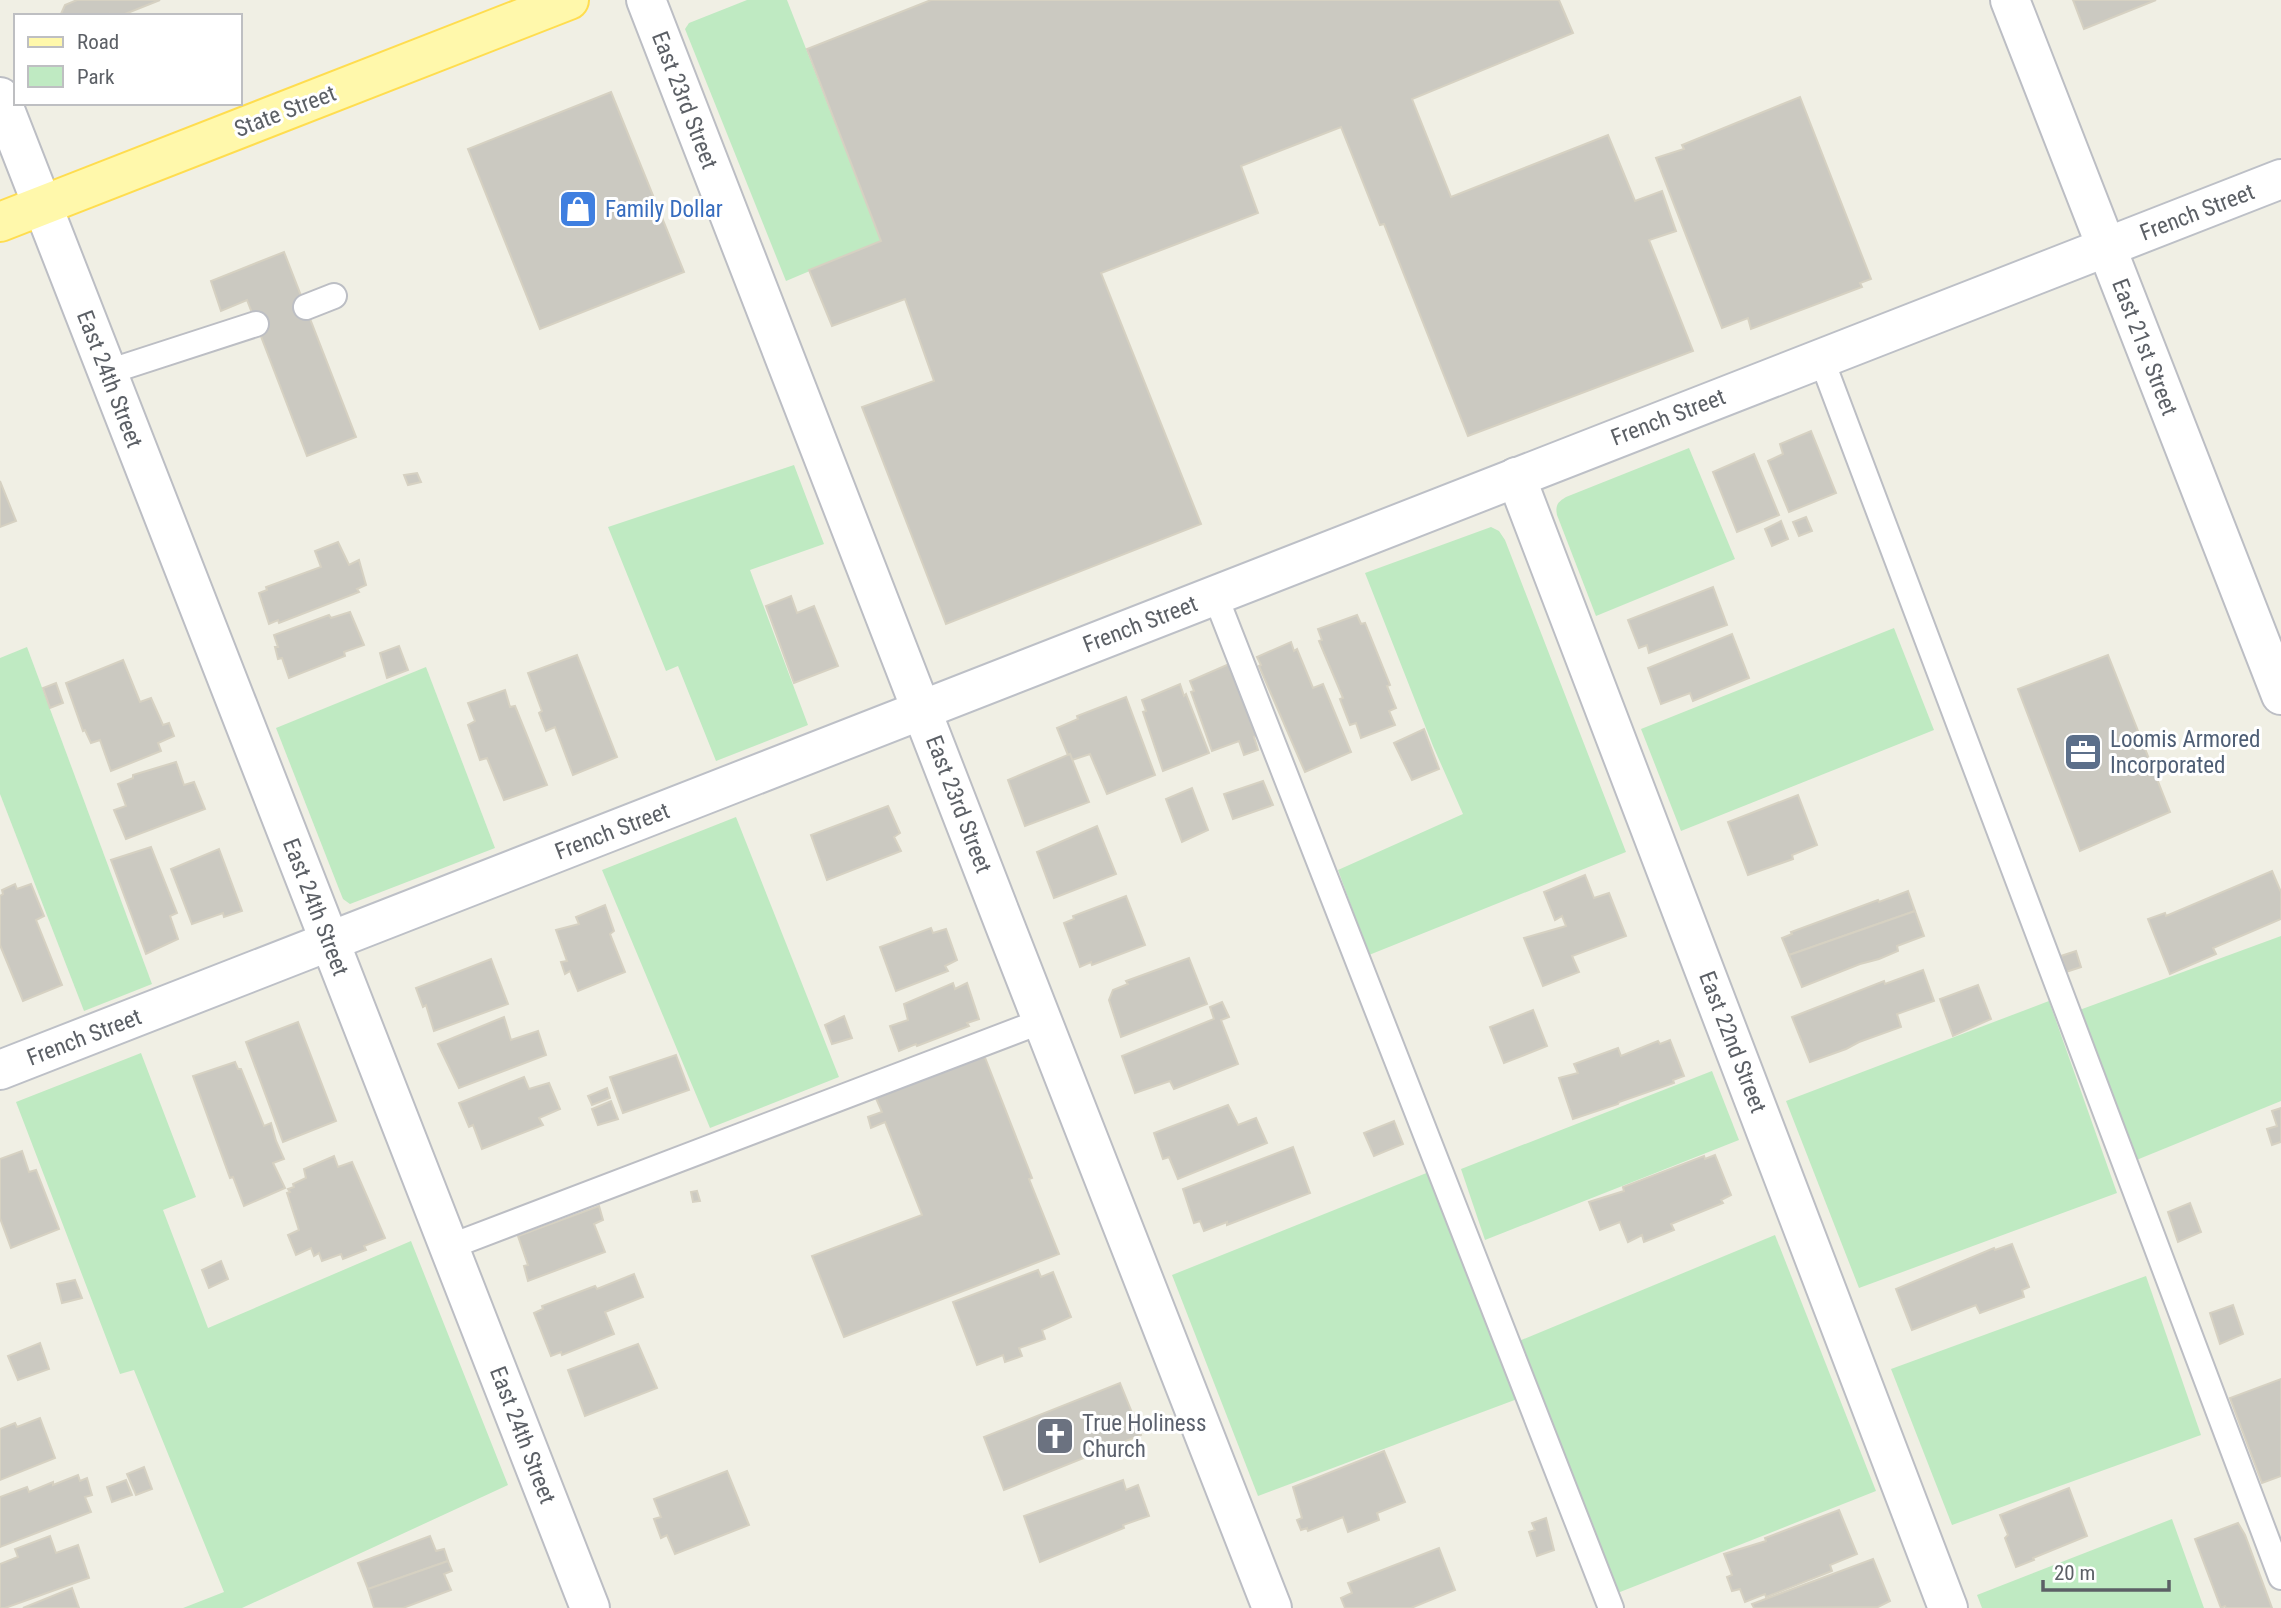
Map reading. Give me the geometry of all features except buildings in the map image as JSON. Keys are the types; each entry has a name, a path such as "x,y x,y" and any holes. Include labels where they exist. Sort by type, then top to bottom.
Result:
{"main road":[{"name":"State Street","path":"0,222 569,0"}],"street":[{"name":"East 23rd Street","path":"646,0 1272,1608"},
{"name":"East 21st Street","path":"2010,0 2281,695"},
{"name":"East 24th Street","path":"0,97 590,1608"},
{"name":"French Street","path":"0,1070 2281,179"},
{"name":"East 22nd Street","path":"1516,477 1948,1608"}],"lane":[{"path":"306,307 334,296"},
{"path":"108,372 256,324"},
{"path":"1821,358 2281,1577"},
{"path":"1215,595 1611,1608"},
{"path":"449,1247 1042,1021"}],"green space":[{"path":"747,0 787,0 881,241 786,281 685,29 689,23"},
{"path":"1689,448 1735,559 1596,616 1557,515 1558,504 1566,497"},
{"path":"794,465 824,544 750,570 808,725 716,761 678,666 666,671 608,527"},
{"path":"1491,527 1499,531 1505,540 1626,852 1369,955 1338,870 1463,814 1433,746 1365,573"},
{"path":"1894,628 1934,730 1681,831 1641,729"},
{"path":"27,647 152,984 84,1011 0,794 0,658"},
{"path":"426,667 495,848 350,904 343,899 276,728"},
{"path":"736,817 839,1077 710,1128 602,870"},
{"path":"2281,936 2281,1101 2134,1161 2074,1012"},
{"path":"2049,1001 2117,1193 1859,1288 1786,1101"},
{"path":"141,1053 196,1197 163,1210 208,1328 411,1241 508,1485 242,1608 183,1608 224,1592 134,1370 120,1374 16,1102"},
{"path":"1712,1071 1739,1140 1485,1240 1461,1169"},
{"path":"1434,1170 1520,1398 1258,1496 1172,1275"},
{"path":"1775,1235 1876,1491 1615,1594 1519,1341"},
{"path":"2146,1276 2201,1435 1952,1525 1891,1369"},
{"path":"2172,1519 2204,1608 1982,1608 1977,1595"}],"place":[{"name":"Family Dollar","path":"578,209"},
{"name":"Loomis Armored Incorporated","path":"2083,752"},
{"name":"True Holiness Church","path":"1055,1436"}]}
